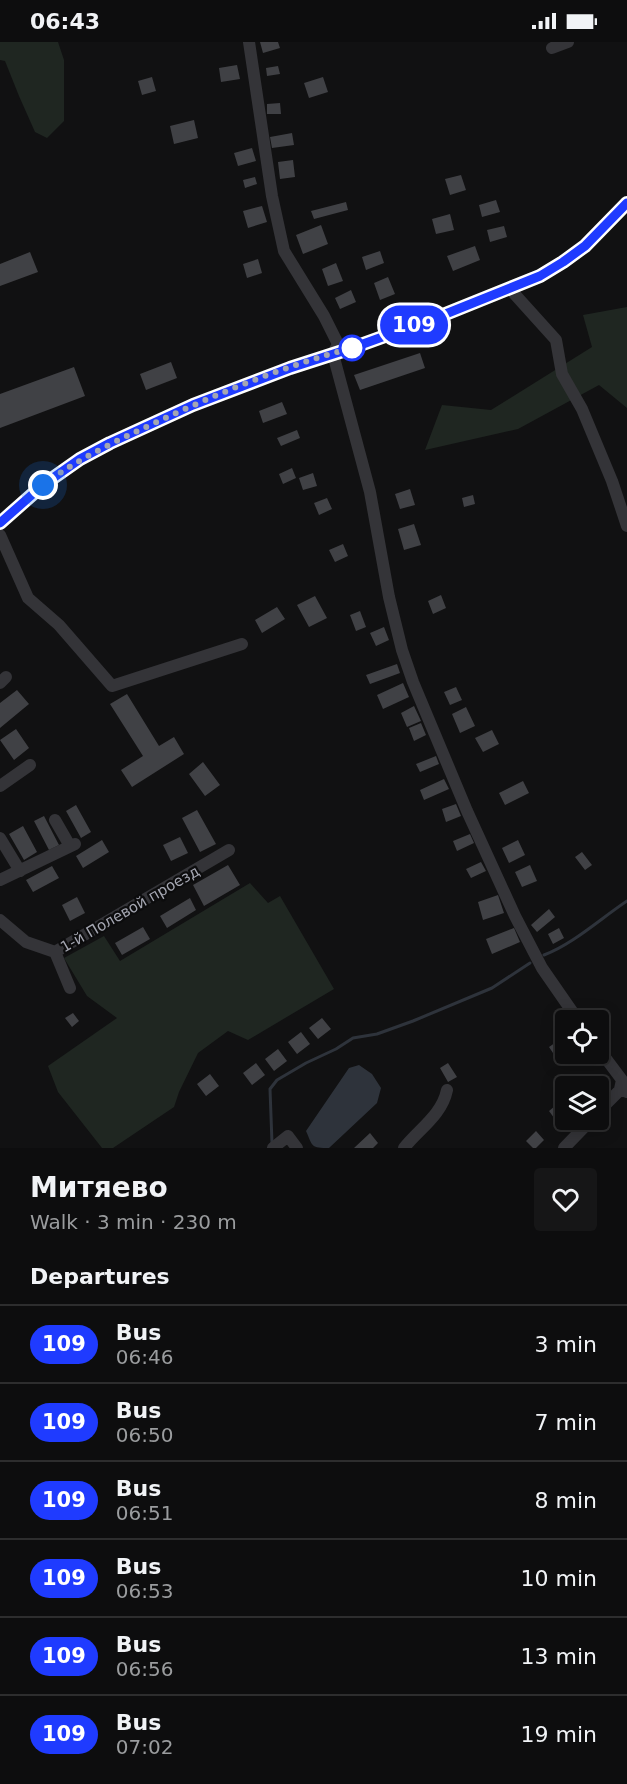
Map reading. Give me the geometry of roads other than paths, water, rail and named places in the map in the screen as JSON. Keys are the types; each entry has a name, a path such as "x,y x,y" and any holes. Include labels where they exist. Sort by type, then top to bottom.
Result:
{"street":[{"path":"249,42 272,196 284,251 324,316 338,344 333,354 370,492 388,597 402,650 467,811 515,916 542,969 571,1010"},
{"path":"552,48 568,42"},
{"path":"0,523 52,478 100,448 193,405 540,276 571,257 599,233 627,203"},
{"path":"510,289 556,340 562,374 582,409 612,481 627,526"},
{"path":"0,535 28,598 59,625 112,686 242,644"},
{"path":"0,786 30,765"},
{"path":"0,880 72,845 55,820"},
{"path":"0,838 20,871"},
{"name":"1-й Полевой проезд","path":"0,920 26,942 55,952 230,850"},
{"path":"55,952 70,988"},
{"path":"609,1063 625,1088 609,1102"},
{"path":"404,1148 435,1116 446,1098 447,1090"},
{"path":"564,1148 581,1130"},
{"path":"273,1148 288,1136 297,1148"}],"waterway":[{"path":"544,955 576,938 627,901"},
{"path":"272,1143 270,1089 277,1080 353,1038 377,1034 492,988 530,963"}]}
